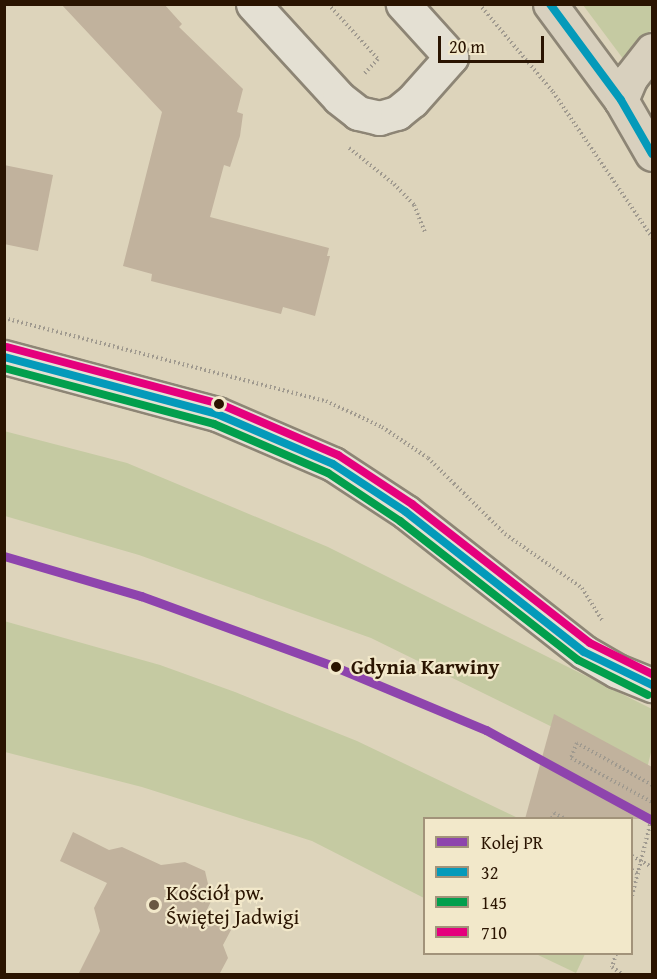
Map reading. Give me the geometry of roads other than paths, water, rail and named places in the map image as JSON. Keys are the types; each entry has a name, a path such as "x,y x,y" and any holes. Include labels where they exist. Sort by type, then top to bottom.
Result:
{"main road":[{"path":"550,4 621,100 652,154"},
{"path":"621,100 631,77 652,50"}],"street":[{"path":"253,4 339,98 358,113 379,118 397,113 412,101 451,57 403,4"},
{"path":"4,357 217,414 333,465 406,512 584,652 617,671 652,685"}],"rail line":[{"name":"PR","path":"4,556 141,596 333,666 486,730 652,820"}],"place":[{"name":"Gdynia Karwiny","path":"336,667"},
{"name":"Kościół pw. Świętej Jadwigi","path":"154,905"}]}
